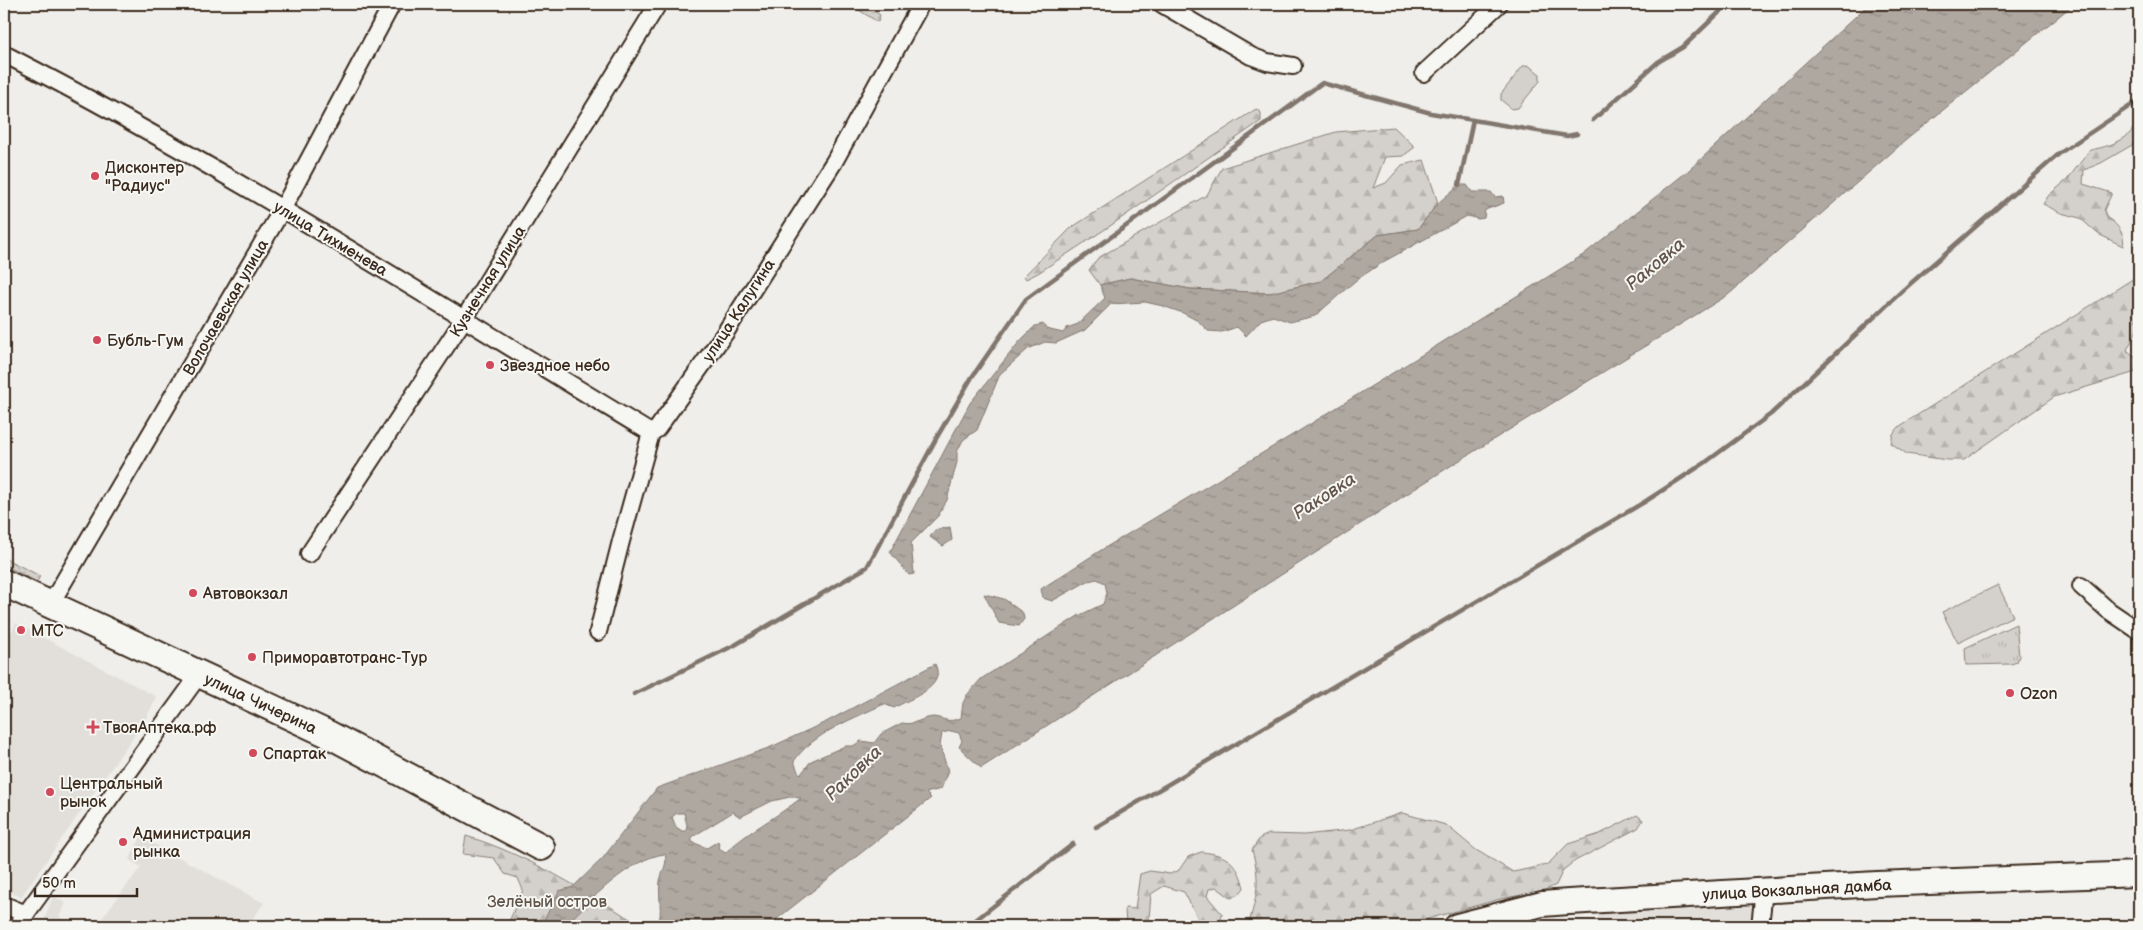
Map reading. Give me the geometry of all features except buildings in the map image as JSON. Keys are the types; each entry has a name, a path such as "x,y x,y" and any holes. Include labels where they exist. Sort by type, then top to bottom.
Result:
{"main road":[{"name":"улица Чичерина","path":"4,583 328,734 541,847"}],"street":[{"name":"Волочаевская улица","path":"50,605 283,208 392,4"},
{"name":"Кузнечная улица","path":"310,554 464,319 658,4"},
{"name":"улица Калугина","path":"598,632 651,433 656,429 725,333 834,162 920,4"},
{"path":"1162,4 1251,56 1267,62 1293,66"},
{"path":"1424,73 1499,4"},
{"name":"улица Тихменева","path":"4,54 84,96 283,208 651,433"},
{"path":"2081,586 2108,610 2139,631"},
{"path":"4,905 22,920 199,675"},
{"name":"улица Вокзальная дамба","path":"1457,926 1542,904 1764,890 2139,874"},
{"path":"1760,926 1764,890"}],"shaded area":[{"name":"Центральный рынок","path":"16,623 157,697 145,720 21,897 4,889 4,647"},
{"path":"141,837 264,903 249,924 252,926 96,926 141,867 129,860"},
{"path":"53,896 66,903 59,917 76,926 42,926"},
{"path":"1754,906 1750,926 1598,926 1598,912"}],"green space":[{"path":"849,4 862,4 880,15 878,22"},
{"path":"1528,65 1540,74 1540,81 1518,108 1512,109 1501,100 1501,94 1523,66"},
{"path":"1256,109 1261,113 1261,121 1110,226 1026,279 1024,276 1071,228"},
{"path":"2139,121 2139,141 2101,163 2084,170 2083,184 2112,193 2104,210 2107,218 2120,230 2124,242 2123,246 2098,234 2080,218 2061,213 2043,204 2049,195 2067,180 2090,150 2122,140"},
{"path":"1394,127 1415,147 1403,156 1385,157 1373,188 1386,183 1402,165 1424,160 1438,203 1418,229 1378,235 1321,281 1270,293 1190,289 1130,278 1100,285 1089,270 1098,258 1207,195 1222,168 1336,132"},
{"path":"2139,275 2139,326 2127,350 2139,359 2139,371 2054,397 1964,460 1947,460 1907,454 1891,443 1893,434 1900,426"},
{"path":"4,558 40,576 37,582 4,565"},
{"path":"1998,585 2013,616 1958,643 1942,612"},
{"path":"2016,624 2019,656 2017,662 2011,664 1966,665 1965,648"},
{"path":"1402,813 1446,825 1476,850 1513,872 1547,865 1568,844 1600,834 1637,815 1643,820 1638,828 1575,861 1563,870 1556,885 1543,891 1500,899 1402,926 1248,926 1257,888 1255,861 1252,850 1260,838 1269,834 1304,835 1350,830"},
{"name":"Зелёный остров","path":"466,836 511,853 556,875 641,926 507,926 523,890 518,878 505,874 494,858 463,854"},
{"path":"1201,852 1224,857 1230,861 1238,872 1244,888 1239,894 1231,898 1216,887 1209,889 1207,896 1222,914 1220,926 1200,922 1184,892 1164,886 1151,894 1149,919 1156,926 1126,926 1125,908 1135,909 1140,874 1150,871 1170,874 1179,870 1188,857"}],"water":[{"name":"Раковка","path":"1869,4 2074,4 1906,140 1728,295 1452,465 981,768 959,747 962,741 959,733 951,731 942,733 940,746 948,771 941,789 926,793 931,798 768,926 658,926 660,915 660,881 665,864 665,854 638,863 624,872 598,893 565,926 541,926 559,891 573,887 603,858 657,788 771,747 826,722 935,664 936,680 932,686 894,708 884,704 823,734 802,751 794,761 798,772 801,774 811,761 845,746 853,746 861,741 874,743 881,734 902,723 906,724 934,717 950,720 961,718 963,703 967,695 981,679 1078,616 1103,604 1107,593 1105,583 1097,579 1088,581 1052,601 1043,598 1041,589 1098,552 1299,431 1583,255 1689,170","holes":["790,797 801,798 743,838 725,853 720,849 718,841 707,848 692,842 692,837 733,812 740,817 772,801","677,813 684,813 687,825 686,831 676,827 672,817"]},
{"path":"1459,185 1467,185 1472,192 1491,192 1495,197 1503,196 1504,203 1485,210 1484,218 1478,219 1467,216 1383,262 1355,281 1315,316 1290,322 1273,316 1261,320 1246,336 1237,327 1222,332 1208,331 1198,321 1163,306 1145,302 1111,304 1085,330 1056,343 1045,342 1028,349 1000,374 977,430 963,440 957,452 957,462 947,500 938,516 911,543 914,574 909,575 890,552 970,403 1020,341 1035,326 1043,324 1046,329 1063,333 1067,328 1078,324 1105,298 1100,285 1130,278 1190,289 1270,293 1321,281 1378,235 1418,229 1438,203"},
{"path":"950,527 952,540 943,546 930,537 935,530"},
{"path":"984,594 1004,599 1023,613 1024,619 1019,626 999,623"}],"waterway":[{"path":"1593,120 1658,62 1683,47 1728,4"},
{"path":"634,694 735,645 867,567 937,437 972,377 1026,299 1322,83 1431,113 1473,120 1459,185"},
{"path":"1096,827 1646,501 1706,462 1771,414 1902,291 2060,153 2139,100"},
{"path":"1473,120 1567,136 1577,134"},
{"path":"968,926 1073,844"}],"place":[{"name":"Дисконтер \"Радиус\"","path":"95,176"},
{"name":"Бубль-Гум","path":"97,340"},
{"name":"Звездное небо","path":"490,365"},
{"name":"Автовокзал","path":"193,593"},
{"name":"МТС","path":"21,630"},
{"name":"Приморавтотранс-Тур","path":"252,657"},
{"name":"Ozon","path":"2010,693"},
{"name":"ТвояАптека.рф","path":"93,727"},
{"name":"Спартак","path":"253,753"},
{"name":"Центральный рынок","path":"50,792"},
{"name":"Администрация рынка","path":"123,842"}]}
